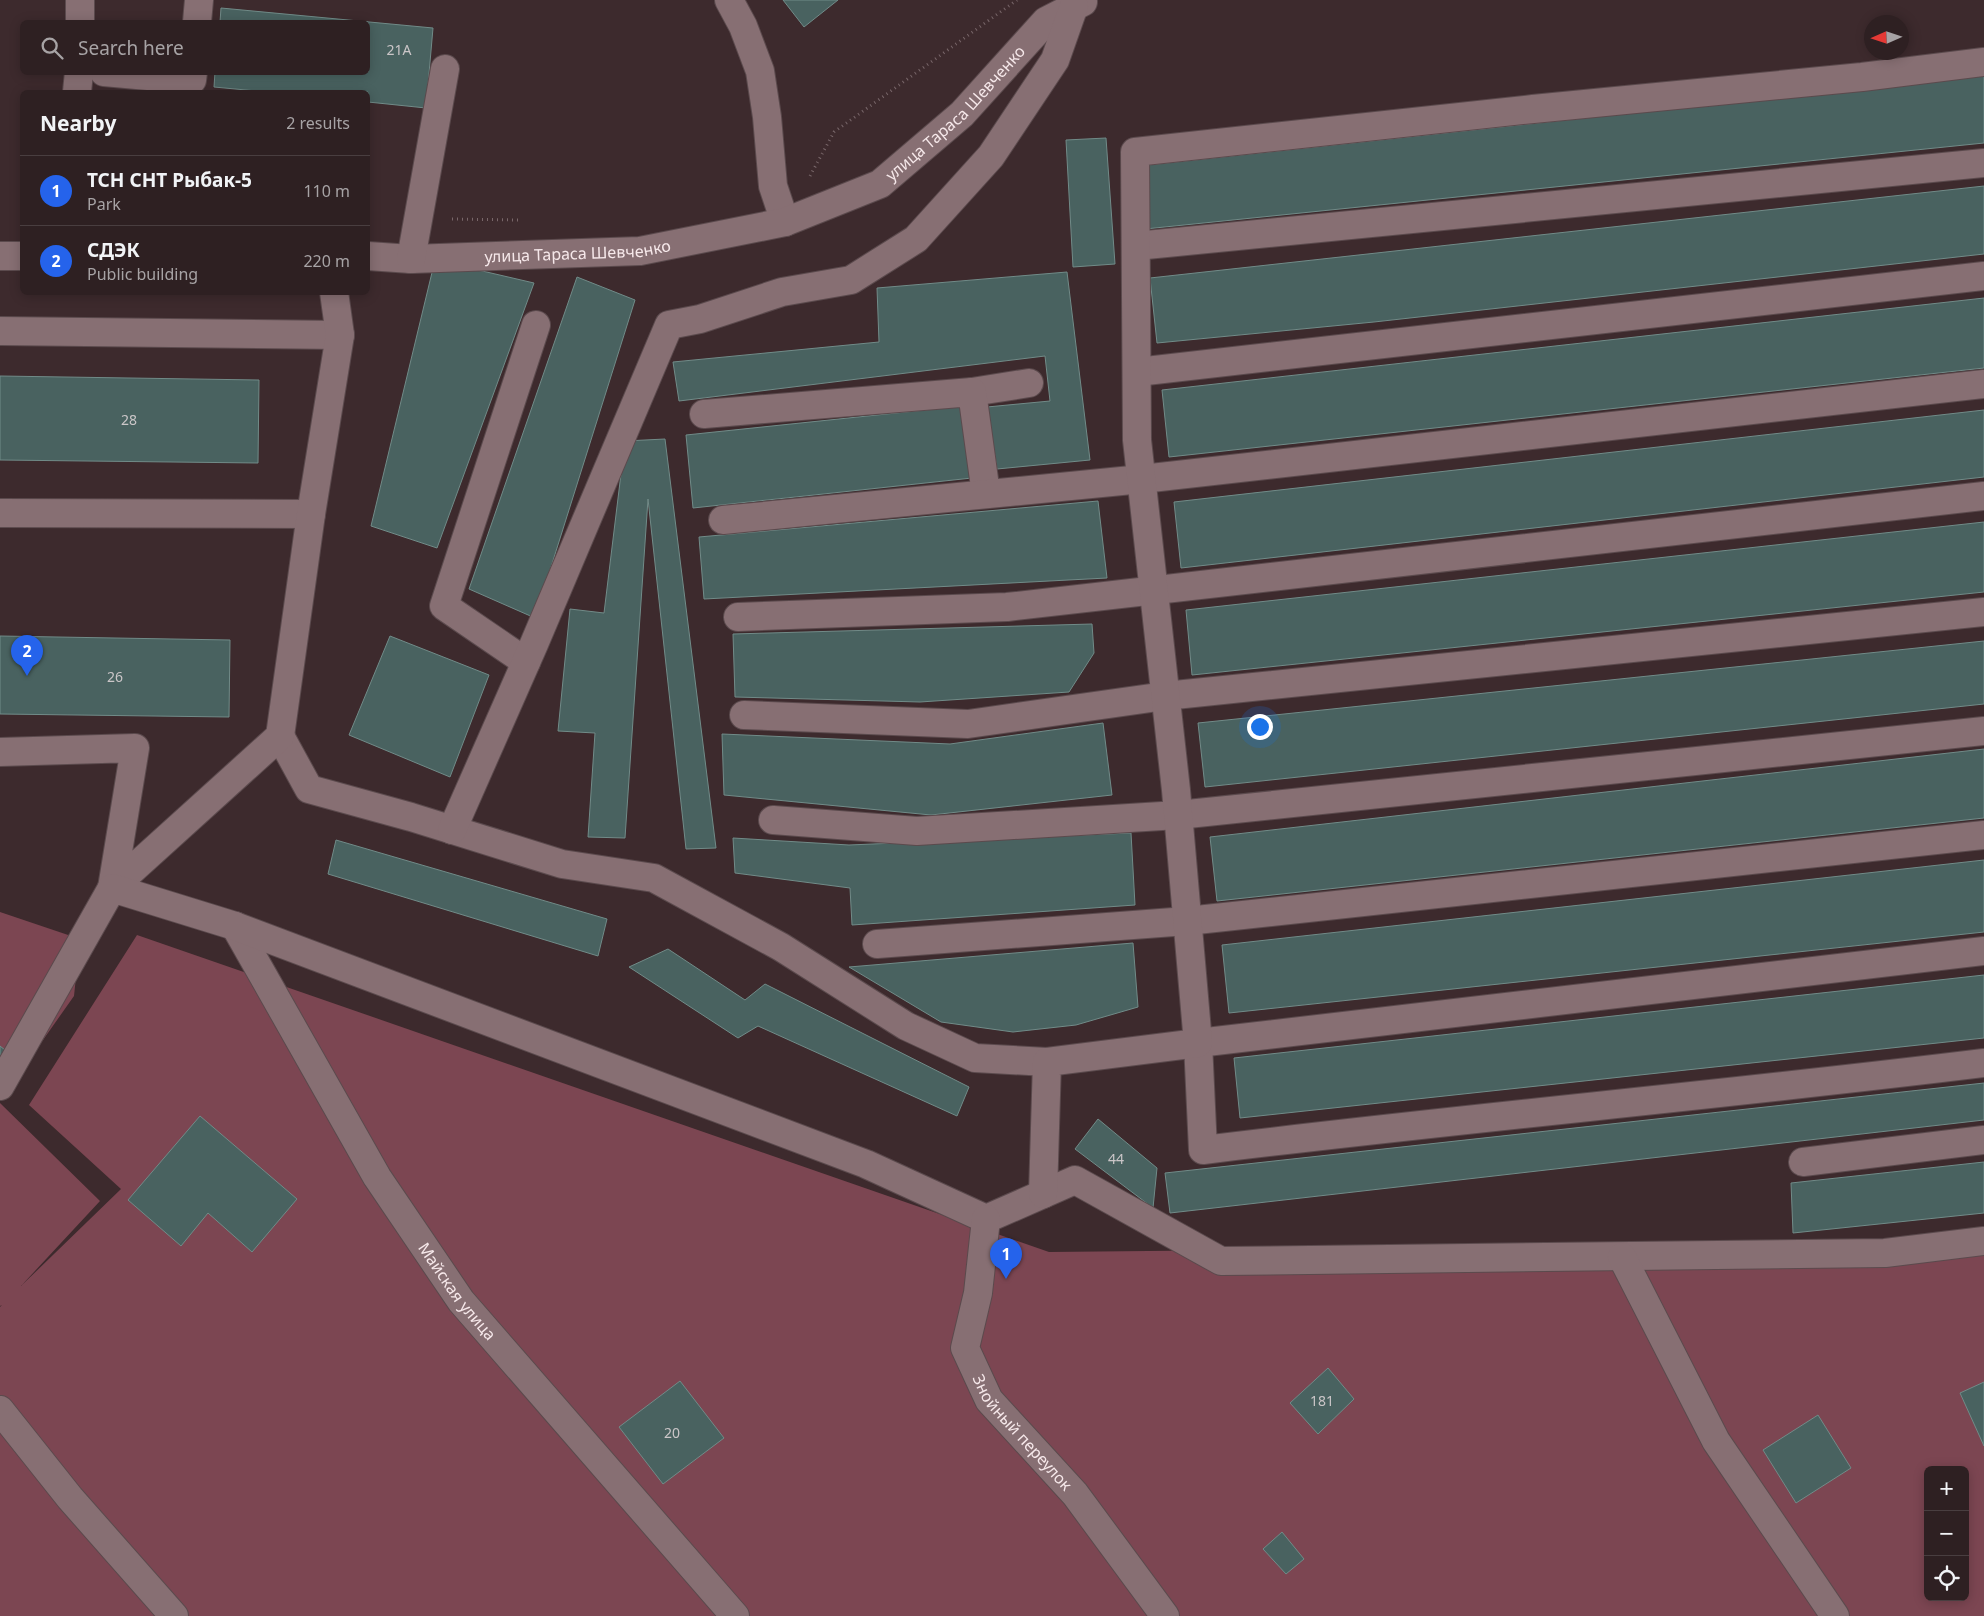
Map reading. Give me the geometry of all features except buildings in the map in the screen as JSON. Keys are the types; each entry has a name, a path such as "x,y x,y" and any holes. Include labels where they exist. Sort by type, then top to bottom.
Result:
{"street":[{"path":"80,0 80,20"},
{"path":"197,20 199,0"},
{"path":"729,0 743,26 760,72 768,117 773,186 781,209"},
{"path":"452,830 526,662 669,325 700,318 782,292 850,280 916,239 990,156 1055,60 1080,3"},
{"name":"улица Тараса Шевченко","path":"370,256 411,259 640,251 781,209 880,184 962,114 1046,21 1080,3"},
{"path":"1984,62 1135,152 1137,440 1178,815 1198,1043 1203,1150 1371,1129 1841,1080 1984,1063"},
{"path":"411,259 445,69"},
{"path":"77,90 79,75"},
{"path":"137,75 192,80 193,75"},
{"path":"1136,246 1984,163"},
{"path":"0,256 20,256"},
{"path":"1137,372 1984,276"},
{"path":"334,295 340,335 311,514 280,736 309,790 452,830 562,864 654,878 781,947 906,1026 975,1058 1047,1062 1984,952"},
{"path":"526,662 444,606 536,324"},
{"path":"0,331 340,335"},
{"path":"704,414 972,392 1029,383"},
{"path":"723,520 1142,479 1984,384"},
{"path":"972,392 986,494"},
{"path":"738,617 1007,607 1984,496"},
{"path":"0,513 311,514"},
{"path":"744,715 968,724 1165,696 1984,612"},
{"path":"772,820 917,831 1178,815 1984,731"},
{"path":"0,1086 112,888 280,736"},
{"path":"0,752 135,748 112,888"},
{"path":"877,944 1187,921 1984,835"},
{"path":"112,888 235,926 866,1164 986,1219 1075,1180 1221,1261 1885,1253 1984,1241"},
{"name":"Майская улица","path":"235,926 377,1177 461,1301 735,1616"},
{"path":"1043,1194 1047,1062"},
{"path":"1803,1162 1984,1140"},
{"name":"Знойный переулок","path":"986,1219 978,1293 965,1348 989,1400 1075,1494 1165,1616"},
{"path":"1622,1257 1716,1442 1836,1616"},
{"path":"0,1410 70,1498 174,1616"}],"path":[{"path":"781,209 802,189 834,132 1018,0"},
{"path":"418,219 523,220"}],"shaded area":[{"path":"0,912 80,939 74,996 0,1101"},
{"path":"137,935 1049,1252 1984,1243 1984,1616 0,1616 0,1307 2,1305 0,1306 0,1103 100,1201 21,1286 121,1189 29,1105"}],"place":[{"name":"СДЭК","path":"27,676"},
{"name":"ТСН СНТ Рыбак-5","path":"1006,1279"}]}
